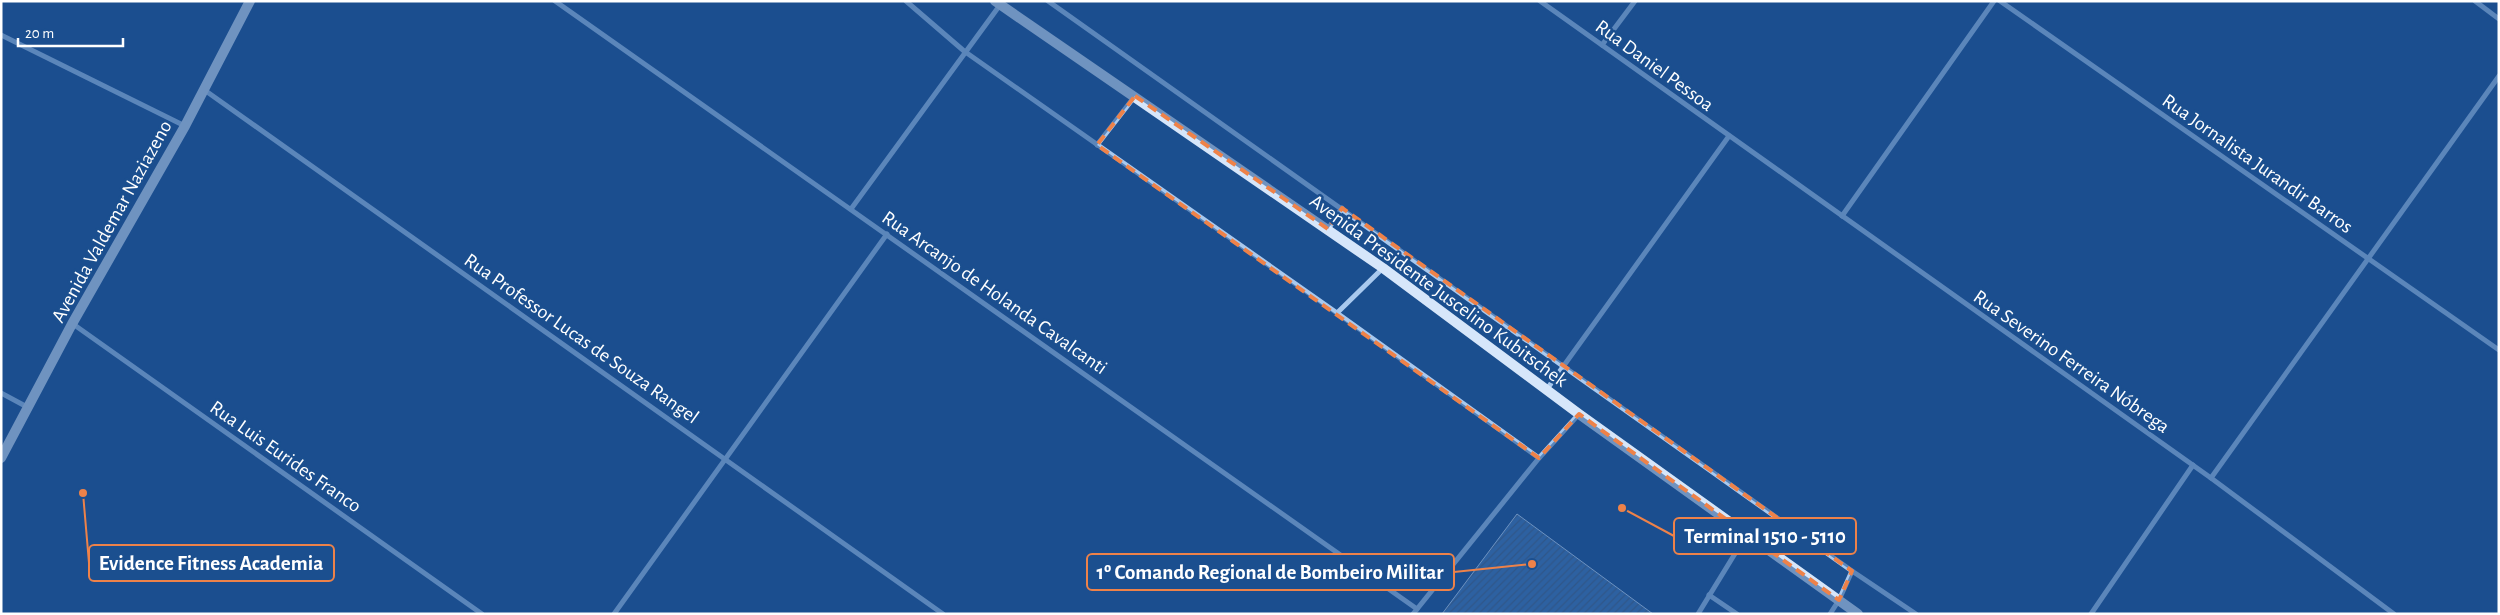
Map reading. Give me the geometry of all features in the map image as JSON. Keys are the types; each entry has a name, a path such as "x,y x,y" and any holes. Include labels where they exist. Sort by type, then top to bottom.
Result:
{"main road":[{"name":"Avenida Valdemar Naziazeno","path":"1,458 72,324 185,126 250,1"},
{"name":"Avenida Presidente Juscelino Kubitschek","path":"997,3 1383,268 1546,390 1858,614"}],"street":[{"name":"Rua Arcanjo de Holanda Cavalcanti","path":"555,1 887,234 1415,612"},
{"path":"906,1 964,51 1337,313 1539,458"},
{"path":"1048,1 1852,571 1916,614"},
{"name":"Rua Daniel Pessoa","path":"1540,1 1729,136"},
{"path":"1602,45 1635,1"},
{"path":"1842,216 1994,1"},
{"name":"Rua Jornalista Jurandir Barros","path":"2000,1 2499,350"},
{"path":"2475,1 2499,19"},
{"path":"851,209 997,3"},
{"path":"1,34 185,126"},
{"path":"2211,478 2499,76"},
{"name":"Rua Professor Lucas de Souza Rangel","path":"203,89 725,457 943,614"},
{"path":"1097,145 1135,96"},
{"path":"1546,390 1729,136"},
{"name":"Rua Severino Ferreira Nóbrega","path":"1729,136 2193,465 2394,614"},
{"path":"1328,229 1342,208"},
{"path":"614,614 887,234"},
{"path":"1337,313 1383,268"},
{"name":"Rua Luis Eurides Franco","path":"72,324 482,614"},
{"path":"1,393 29,408"},
{"path":"1415,612 1539,458 1579,414"},
{"path":"2091,614 2193,465"},
{"path":"1698,614 1747,534"},
{"path":"1830,614 1839,600 1852,571"},
{"path":"1709,595 1737,614"}],"highlighted area":[{"path":"1135,96 1328,229 1342,208 1852,571 1839,600 1579,414 1539,458 1097,145"}],"building":[{"path":"1517,514 1653,614 1442,614"}],"place":[{"name":"Evidence Fitness Academia","path":"83,493"},
{"name":"Terminal 1510 - 5110","path":"1622,508"},
{"name":"1º Comando Regional de Bombeiro Militar","path":"1532,564"}]}
